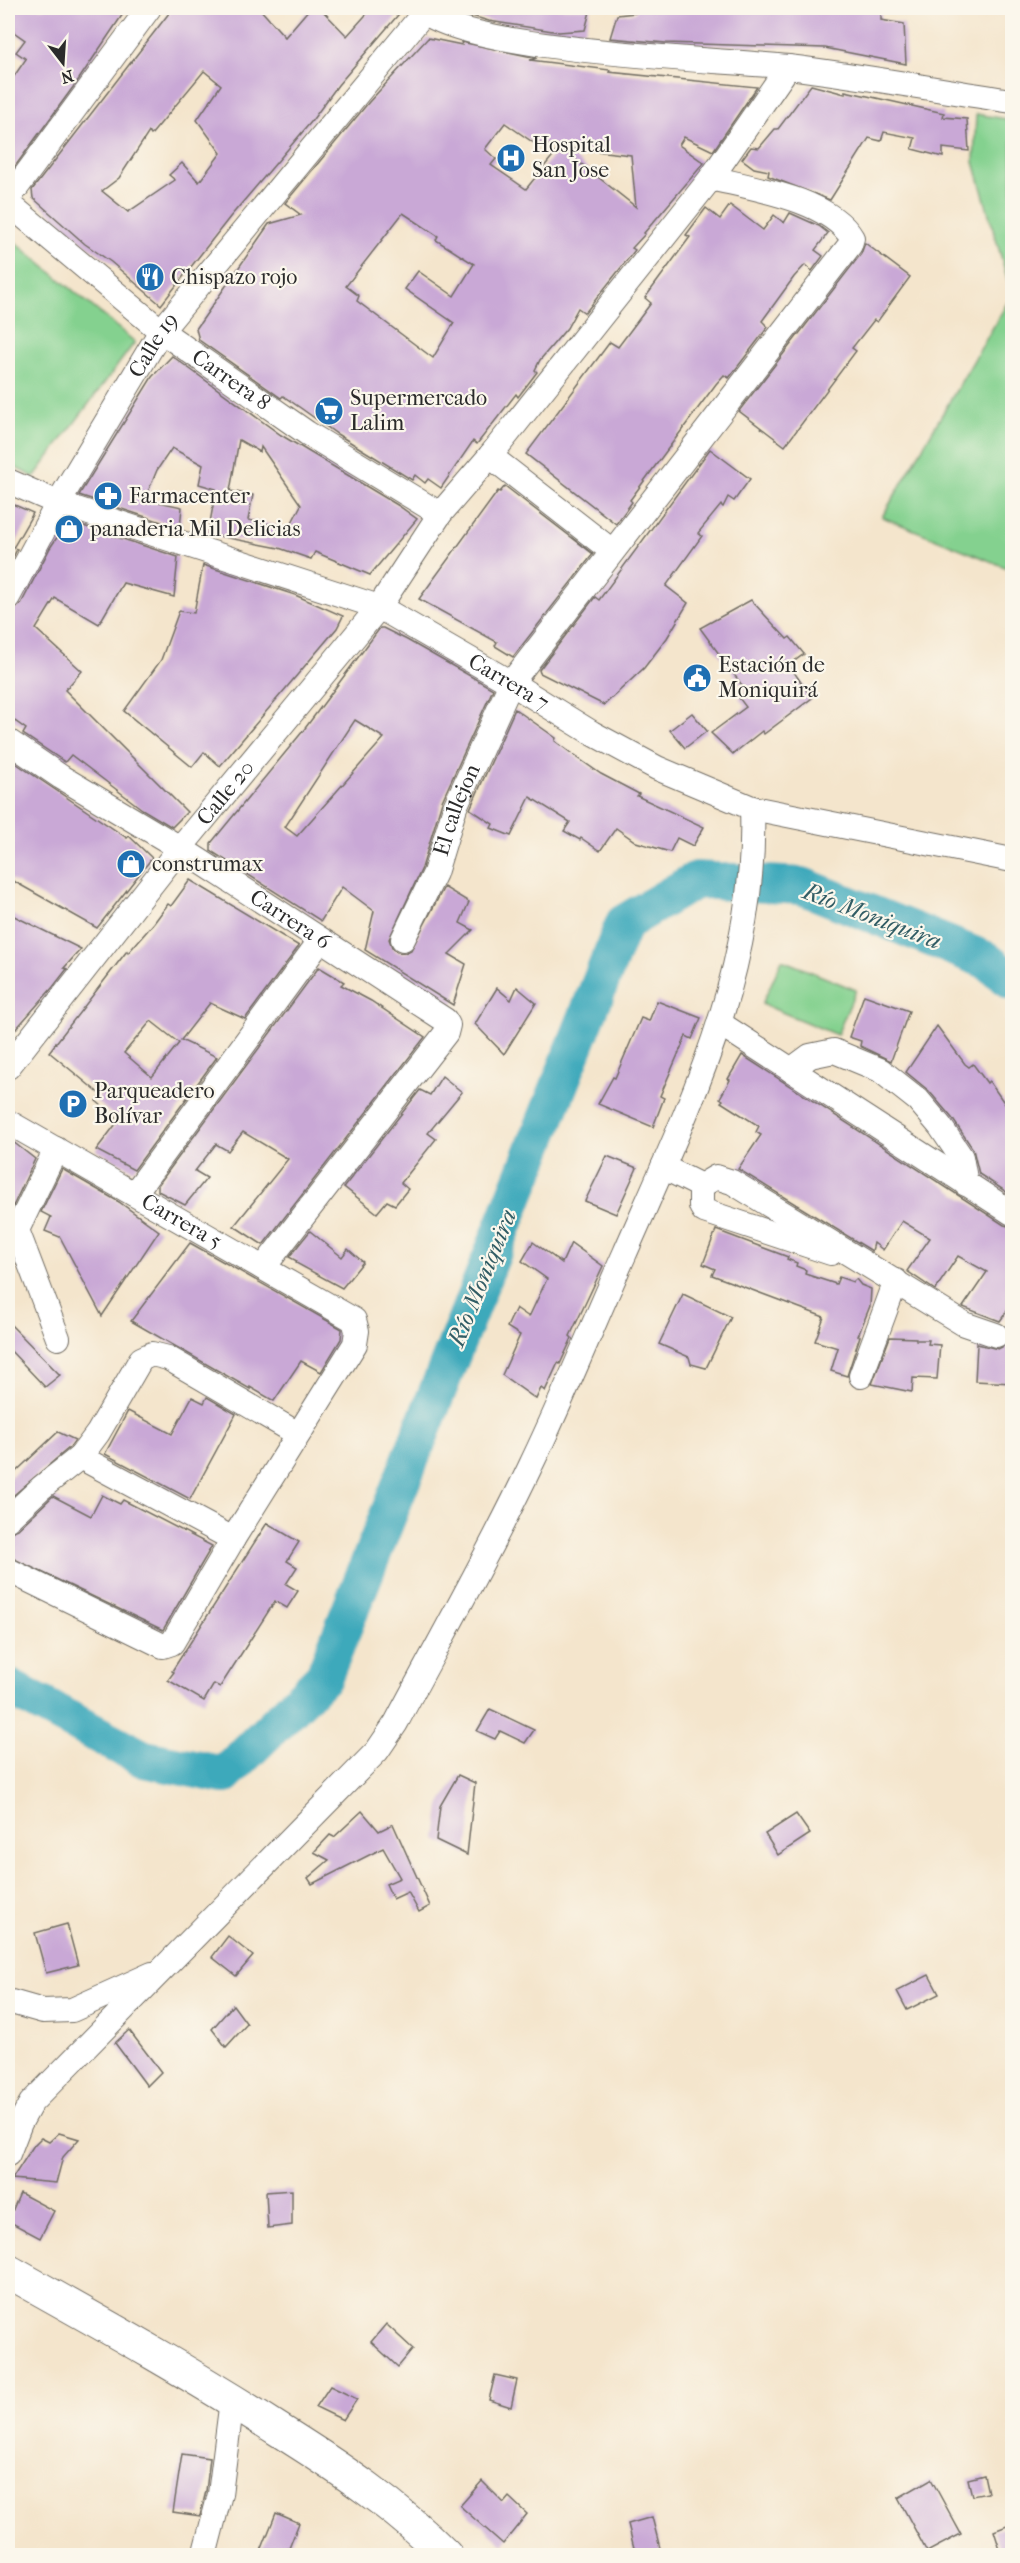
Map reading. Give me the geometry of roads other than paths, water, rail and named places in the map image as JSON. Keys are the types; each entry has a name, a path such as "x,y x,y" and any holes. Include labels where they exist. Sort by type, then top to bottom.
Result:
{"main road":[{"path":"8,2271 155,2353 338,2468 420,2529 446,2556"}],"street":[{"path":"8,201 149,8"},
{"path":"424,9 452,25 488,34 561,46 788,67 1012,101"},
{"name":"Calle 19","path":"8,597 58,503 161,331 424,9"},
{"name":"Calle 20","path":"8,1067 180,848 379,608 440,514 490,456 711,178 788,67"},
{"name":"El callejon","path":"403,939 435,873 455,807 511,683 850,245 852,238 848,231 822,211 793,197 711,178"},
{"name":"Carrera 8","path":"8,201 161,331 307,434 440,514"},
{"path":"490,456 612,551"},
{"name":"Carrera 7","path":"8,481 58,503 379,608 511,683 592,733 657,768 752,808 1012,860"},
{"name":"Carrera 6","path":"8,741 61,777 180,848 445,1020 448,1025 446,1033 262,1268"},
{"path":"8,2154 20,2123 31,2103 377,1751 396,1723 530,1467 699,1086 742,938 754,851 752,808"},
{"path":"134,1194 320,941"},
{"path":"719,1023 1012,1213"},
{"path":"791,1070 810,1056 834,1052 880,1070 918,1100 939,1126 961,1157 966,1184"},
{"name":"Carrera 5","path":"8,1122 354,1320 357,1331 355,1344 298,1434"},
{"path":"56,1149 17,1230 58,1338"},
{"path":"663,1167 701,1186"},
{"path":"701,1186 716,1177 732,1182 963,1324 996,1335"},
{"path":"701,1186 701,1206 704,1211 871,1266"},
{"path":"861,1376 896,1281"},
{"path":"8,1519 41,1488 80,1457 98,1433 141,1359 152,1354 168,1358 298,1434 172,1643 168,1646 8,1570"},
{"path":"80,1457 233,1539"},
{"path":"8,2001 43,2011 72,2010 162,1970"},
{"path":"204,2556 220,2494 232,2400"}],"waterway":[{"name":"Río Moniquira","path":"8,1687 144,1759 224,1775 324,1676 624,923 696,880 802,886 986,960 1012,981"}],"place":[{"name":"Hospital San Jose","path":"511,158"},
{"name":"Chispazo rojo","path":"150,277"},
{"name":"Supermercado Lalim","path":"329,411"},
{"name":"Farmacenter","path":"108,496"},
{"name":"panaderia Mil Delicias","path":"69,529"},
{"name":"Estación de Moniquirá","path":"697,678"},
{"name":"construmax","path":"131,864"},
{"name":"Parqueadero Bolívar","path":"73,1104"}]}
